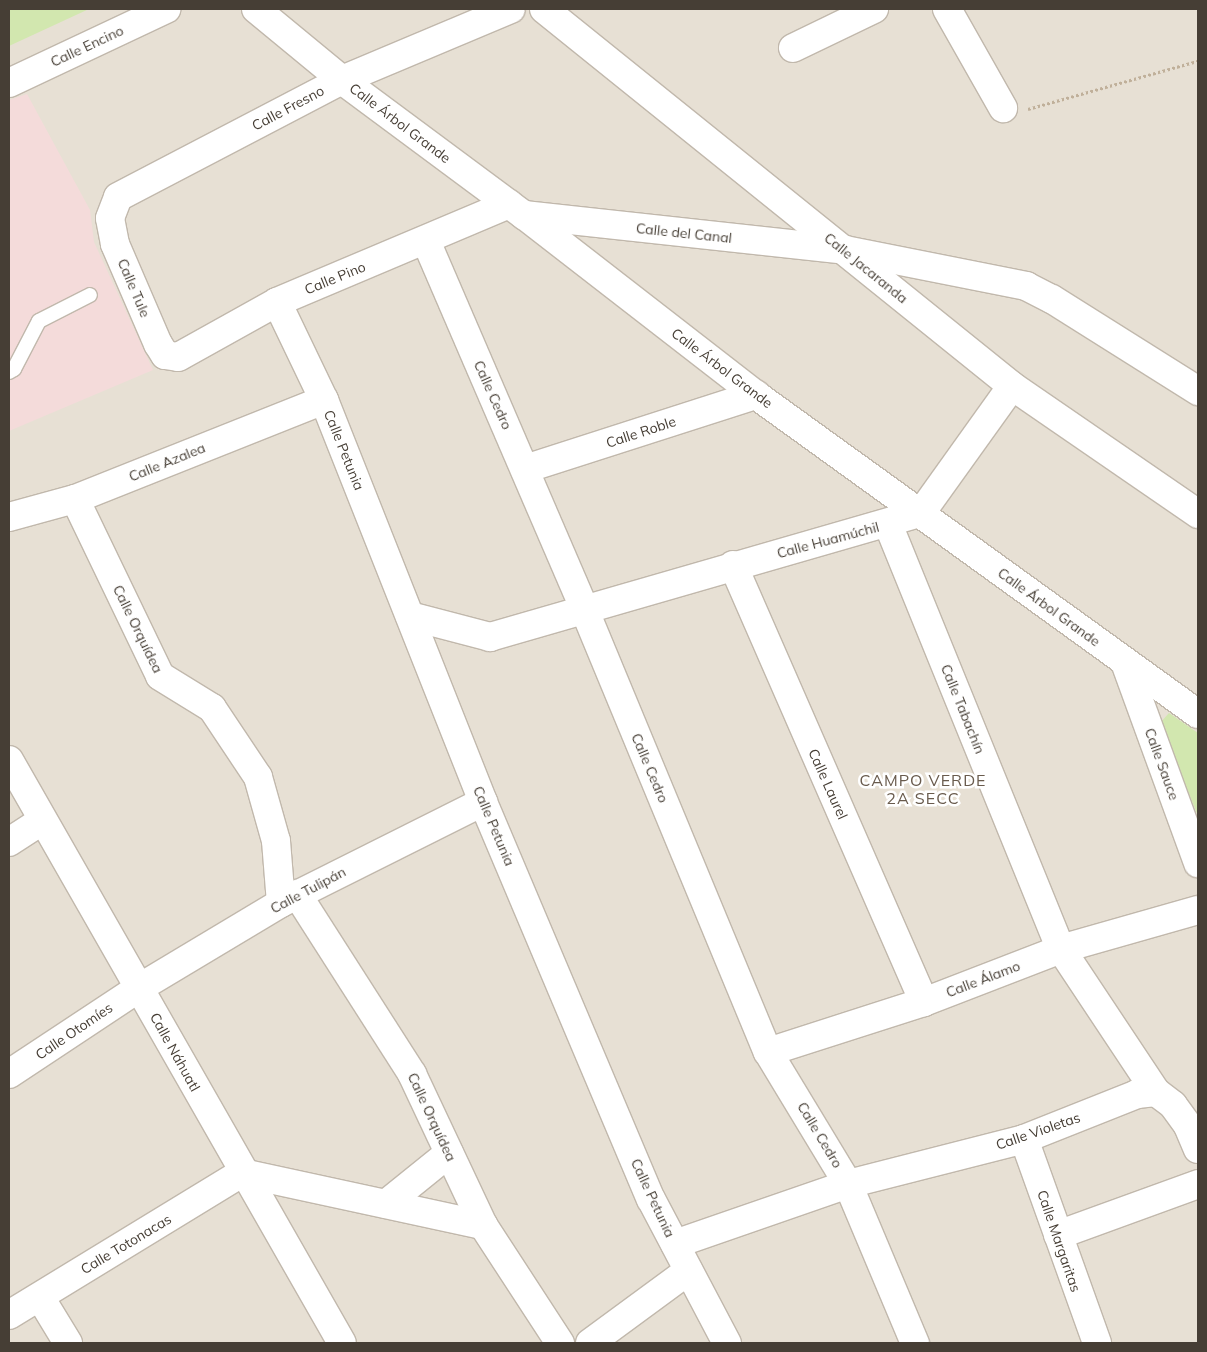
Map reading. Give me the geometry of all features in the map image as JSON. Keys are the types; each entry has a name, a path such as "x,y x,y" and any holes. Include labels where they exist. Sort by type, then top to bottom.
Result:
{"street":[{"name":"Calle Encino","path":"9,83 166,9"},
{"name":"Calle Árbol Grande","path":"256,9 342,80 517,210 756,396 921,513 1126,665 1198,714"},
{"name":"Calle Fresno","path":"110,218 118,197 342,80 511,9"},
{"name":"Calle Jacaranda","path":"544,9 1012,386 1198,514"},
{"path":"793,48 874,9"},
{"path":"947,9 1003,108"},
{"name":"Calle del Canal","path":"517,210 844,250 1026,286 1052,299 1198,391"},
{"name":"Calle Pino","path":"165,355 178,357 277,302 426,241 517,210"},
{"name":"Calle Tule","path":"110,218 115,244 165,355"},
{"name":"Calle Cedro","path":"426,241 585,611 768,1052 848,1184 915,1343"},
{"name":"Calle Petunia","path":"277,302 324,400 483,802 652,1199 727,1343"},
{"path":"921,513 1012,386"},
{"name":"Calle Roble","path":"525,469 756,396"},
{"name":"Calle Azalea","path":"9,517 75,499 324,400"},
{"name":"Calle Orquídea","path":"75,499 160,676 212,708 258,776 289,898 412,1074 483,1225 560,1343"},
{"name":"Calle Huamúchil","path":"410,616 490,637 585,611 733,565 888,524 921,513"},
{"name":"Calle Tabachín","path":"888,524 1060,949 1156,1092"},
{"name":"Calle Laurel","path":"733,565 924,1002"},
{"name":"Calle Sauce","path":"1126,665 1198,863"},
{"name":"Calle Náhuatl","path":"9,760 242,1173 342,1343"},
{"name":"Calle Tulipán","path":"139,988 289,898 483,802"},
{"path":"9,842 43,820"},
{"name":"Calle Álamo","path":"768,1052 924,1002 1060,949 1198,910"},
{"name":"Calle Otomíes","path":"9,1074 139,988"},
{"path":"1156,1092 1173,1105 1198,1149"},
{"name":"Calle Violetas","path":"675,1244 848,1184 1024,1139 1137,1094 1156,1092"},
{"name":"Calle Margaritas","path":"1024,1139 1097,1343"},
{"path":"386,1204 450,1153"},
{"path":"242,1173 483,1225"},
{"name":"Calle Totonacas","path":"9,1315 242,1173"},
{"path":"1058,1235 1198,1184"},
{"path":"590,1343 688,1271"},
{"path":"40,1297 68,1343"}],"lane":[{"path":"9,372 14,369 38,321 90,294"}],"path":[{"path":"1003,108 1014,113 1198,61"}],"shaded area":[{"path":"9,9 1198,9 1198,1343 9,1343"},
{"path":"27,94 90,210 94,242 153,370 9,431 9,100"}],"green space":[{"path":"9,9 89,9 9,46"},
{"path":"1169,713 1198,733 1198,816 1160,723"}],"district":[{"name":"CAMPO VERDE 2A SECC","path":"923,789"}]}
